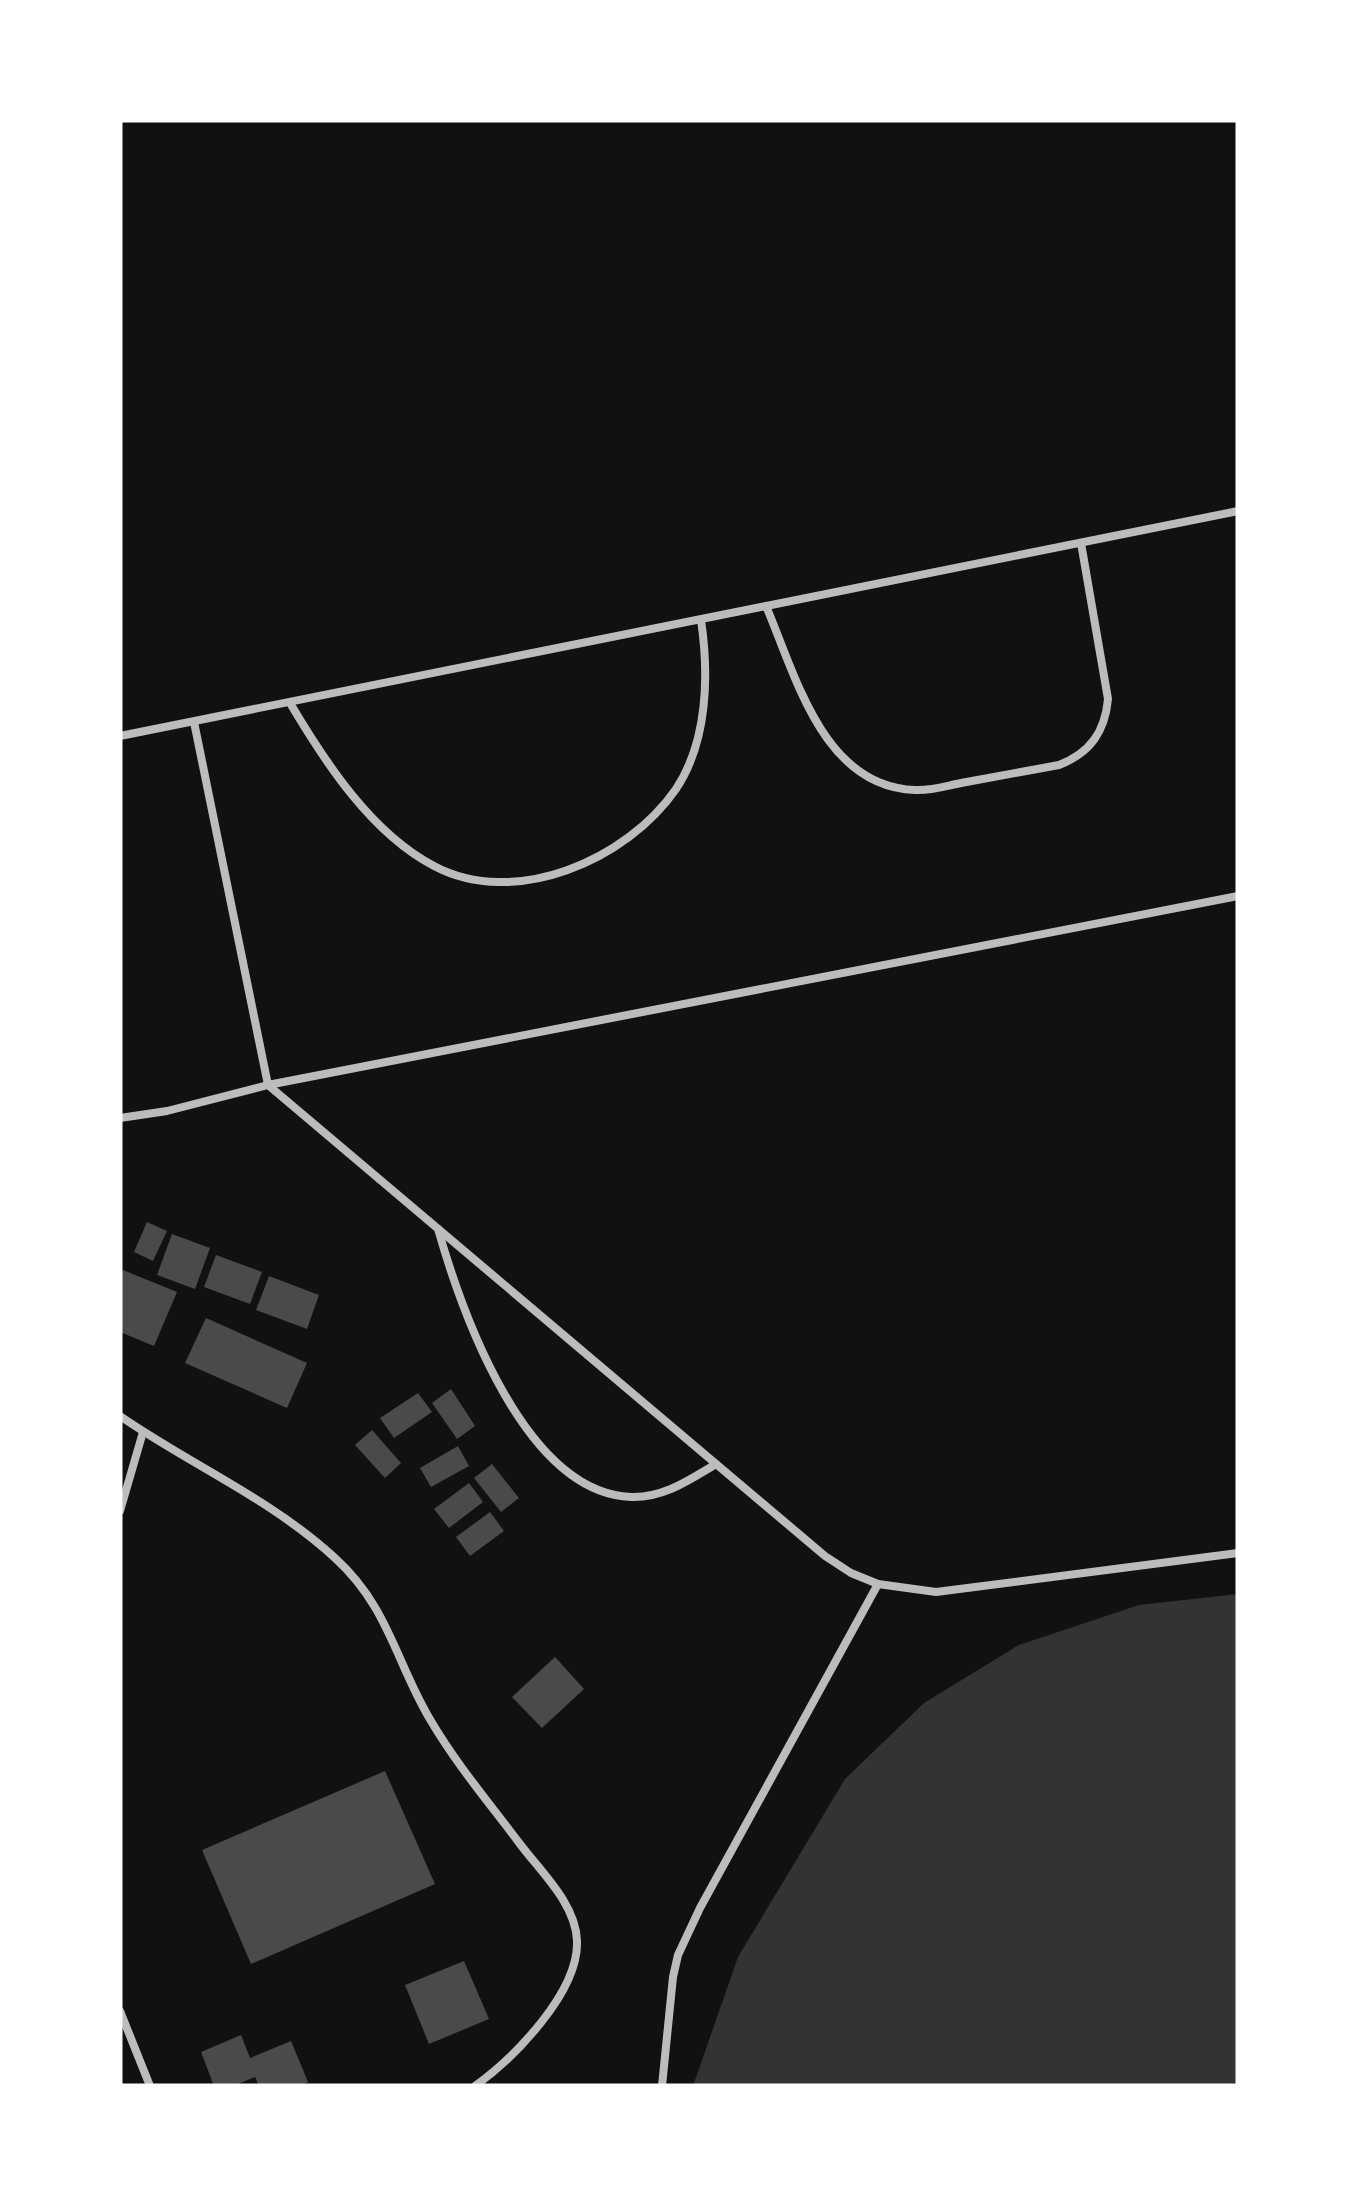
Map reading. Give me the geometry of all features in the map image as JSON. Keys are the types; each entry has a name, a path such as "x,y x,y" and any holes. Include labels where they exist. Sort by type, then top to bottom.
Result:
{"lane":[{"path":"120,736 1238,511"},
{"path":"766,606 823,732 839,756 862,775 889,787 918,791 1059,765 1090,748 1106,717 1108,699 1081,542"},
{"path":"290,702 320,750 360,801 417,855 455,876 478,882 526,881 554,874 608,850 656,812 676,788 692,754 703,712 706,650 701,620"},
{"path":"194,722 268,1085 825,1556 878,1584 906,1590 965,1590 1238,1553"},
{"path":"120,1118 167,1111 268,1085 1238,896"},
{"path":"438,1229 464,1310 494,1375 535,1438 563,1470 594,1489 632,1497 673,1490 716,1464"},
{"path":"120,1416 240,1488 338,1560 384,1618 420,1701 449,1750 568,1907 577,1940 570,1974 518,2051 475,2086"},
{"path":"120,1511 144,1432"},
{"path":"662,2086 678,1955 878,1584"},
{"path":"120,2011 150,2086"}],"shaded area":[{"path":"1238,1594 1238,2086 693,2086 738,1957 845,1779 924,1703 1019,1645 1139,1605"}],"building":[{"path":"147,1222 167,1231 153,1261 134,1252"},
{"path":"172,1234 210,1248 195,1289 157,1275"},
{"path":"216,1255 262,1272 250,1304 204,1287"},
{"path":"123,1270 177,1292 154,1346 120,1332"},
{"path":"269,1276 319,1295 307,1329 256,1310"},
{"path":"206,1318 307,1363 287,1408 185,1363"},
{"path":"451,1389 475,1426 457,1439 432,1403"},
{"path":"418,1393 432,1412 394,1438 380,1418"},
{"path":"372,1430 401,1463 385,1478 355,1445"},
{"path":"458,1446 469,1466 431,1487 420,1468"},
{"path":"492,1464 519,1498 501,1512 474,1478"},
{"path":"469,1483 483,1502 449,1528 434,1509"},
{"path":"490,1512 504,1531 470,1556 456,1537"},
{"path":"555,1657 584,1689 542,1728 512,1697"},
{"path":"385,1771 435,1884 251,1964 202,1850"},
{"path":"464,1961 489,2019 429,2044 405,1985"},
{"path":"241,2035 250,2058 291,2041 308,2082 298,2086 259,2086 255,2077 233,2086 214,2086 201,2052"}]}
